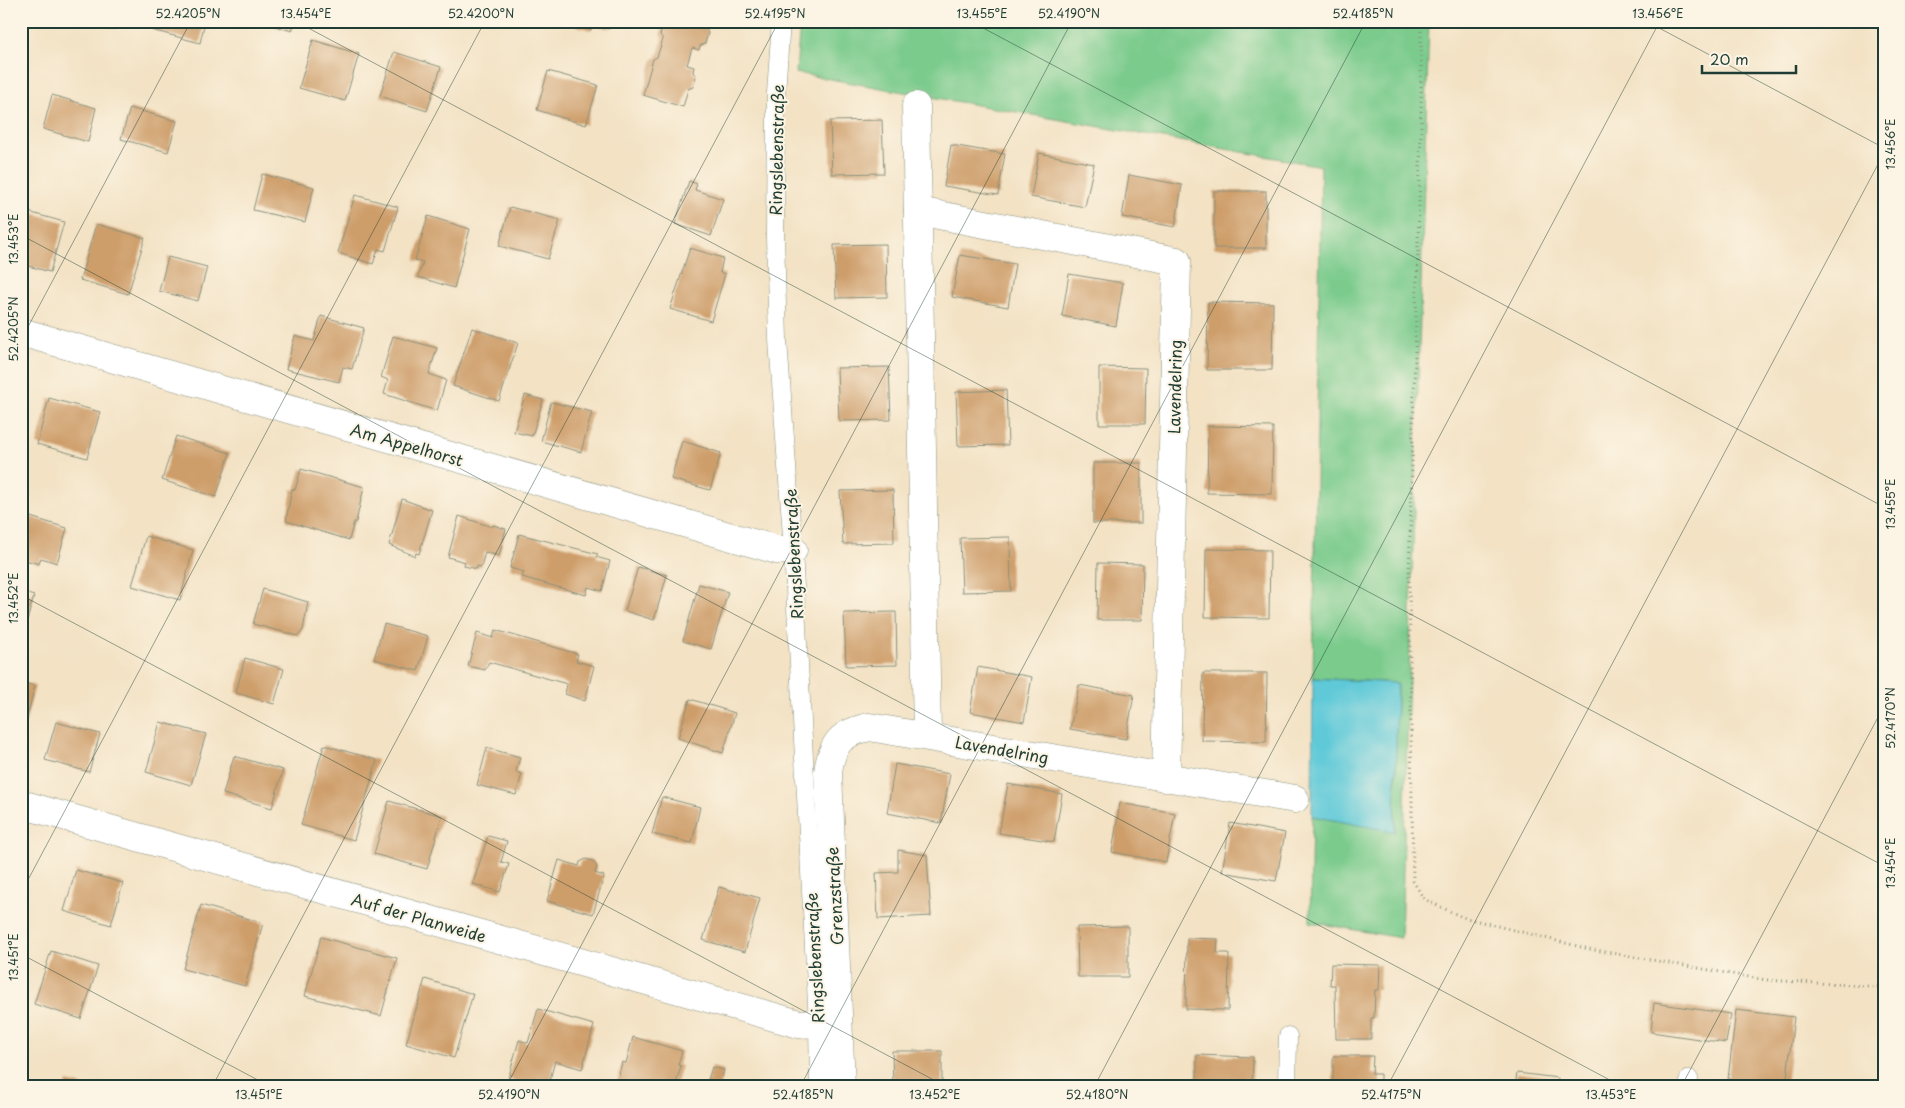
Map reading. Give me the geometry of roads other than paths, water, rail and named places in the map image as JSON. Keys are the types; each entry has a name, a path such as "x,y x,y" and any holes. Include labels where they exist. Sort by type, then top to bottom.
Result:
{"street":[{"path":"916,106 927,736"},
{"name":"Lavendelring","path":"918,212 1177,261 1166,778"},
{"name":"Am Appelhorst","path":"21,332 777,550 793,550"},
{"name":"Lavendelring","path":"869,727 1295,799"},
{"name":"Grenzstraße","path":"841,1087 828,772 830,753 841,738 853,731 869,727"},
{"name":"Auf der Planweide","path":"21,804 799,1024 818,1023"}],"lane":[{"name":"Ringslebenstraße","path":"781,21 776,93 775,237 778,340 793,550 818,1023 819,1087"},
{"path":"1287,1087 1288,1036"}],"water":[{"path":"1313,678 1397,683 1395,832 1312,816"}]}
